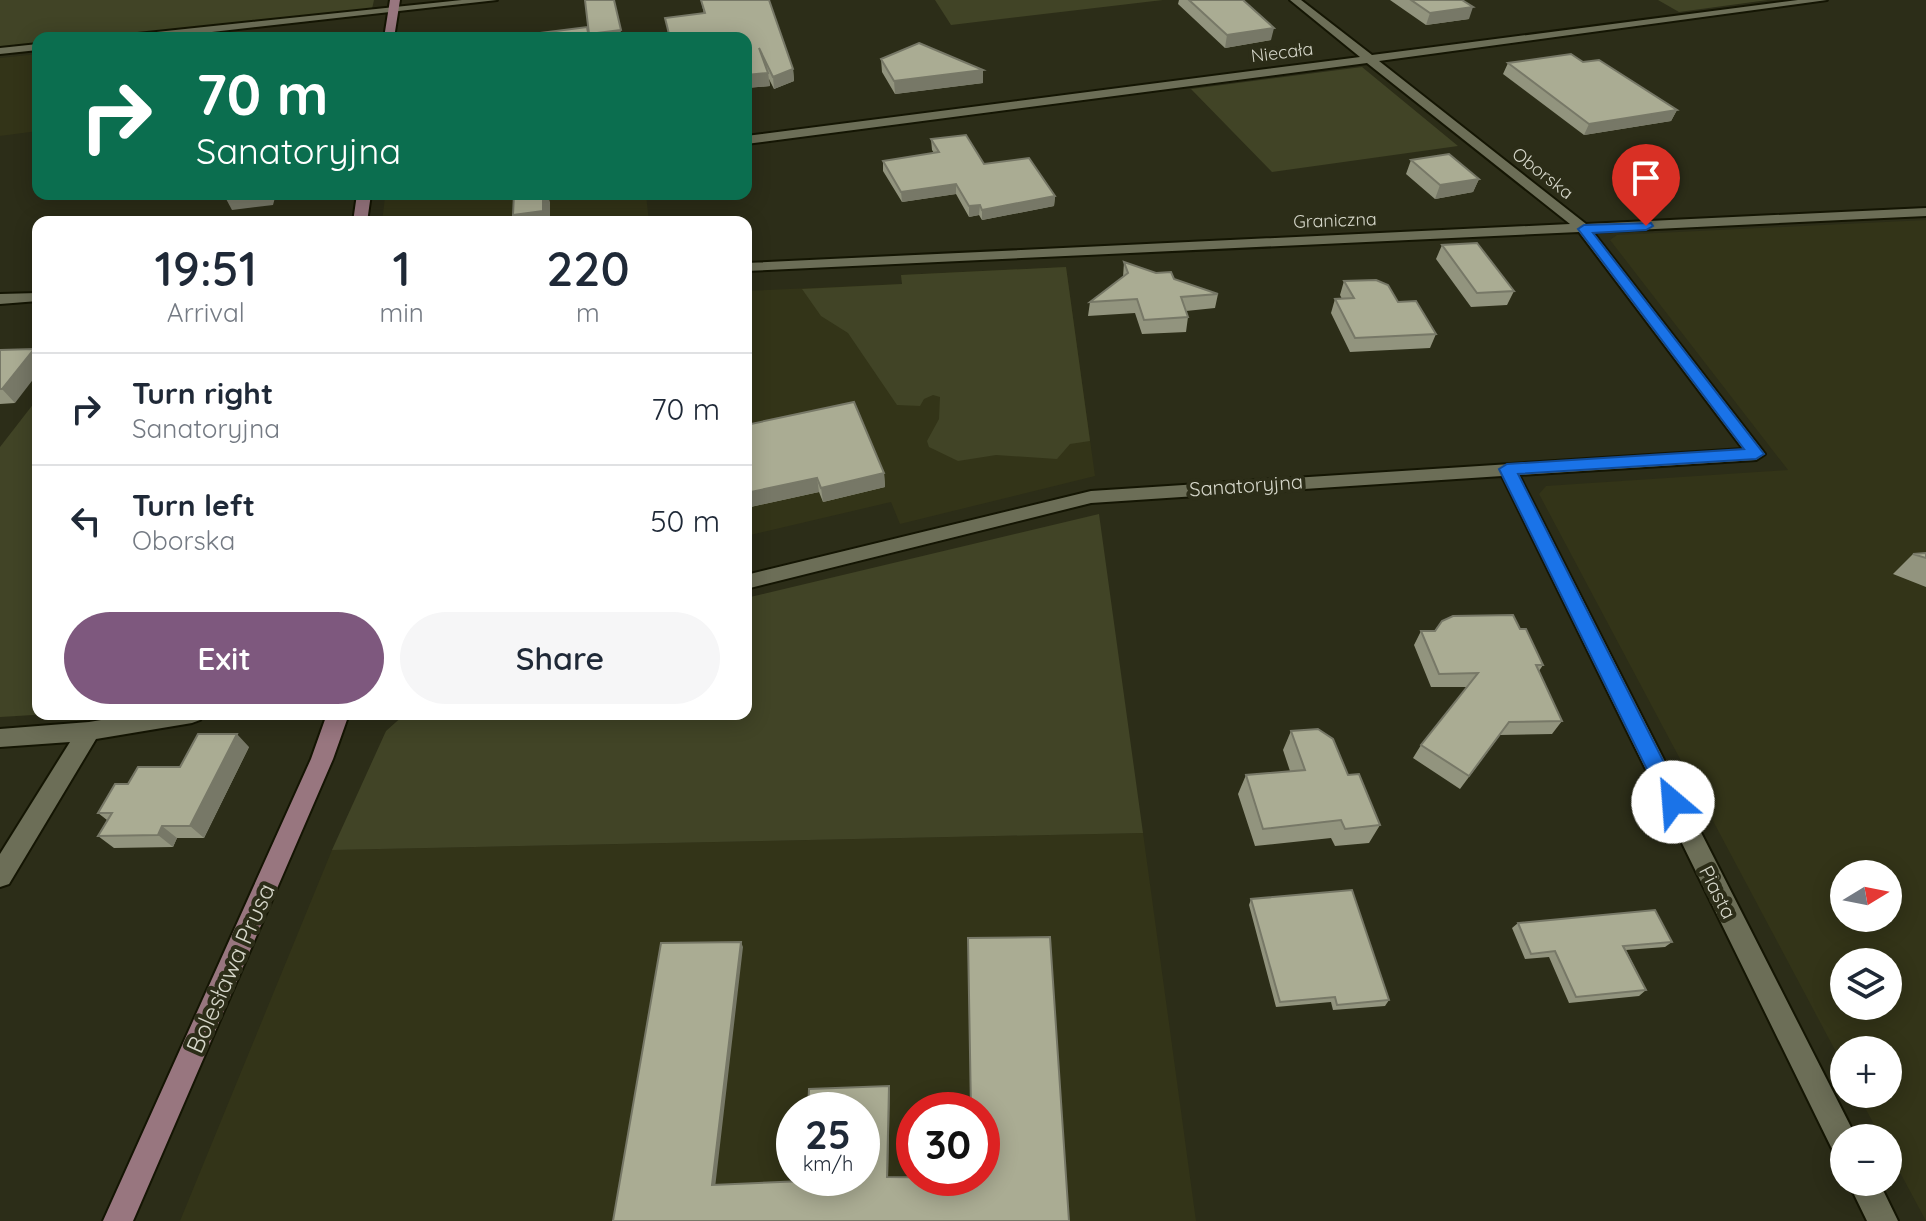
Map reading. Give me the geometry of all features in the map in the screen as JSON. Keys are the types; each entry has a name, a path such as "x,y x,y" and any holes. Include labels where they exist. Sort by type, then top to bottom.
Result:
{"street":[{"path":"176,32 394,5 492,0"},
{"name":"Oborska","path":"1295,0 1584,229 1756,454"},
{"name":"Niecała","path":"752,139 1822,0"},
{"path":"390,32 394,5"},
{"path":"0,51 32,48"},
{"name":"Graniczna","path":"752,267 1926,212"},
{"path":"0,299 32,297"},
{"name":"Sanatoryjna","path":"752,581 1091,497 1756,454"},
{"name":"Piasta","path":"1507,469 1834,1124"},
{"path":"0,738 89,731 156,720"},
{"name":"Bolesława Prusa","path":"118,1221 322,759 336,720"},
{"path":"0,876 89,731"},
{"path":"1870,1196 1883,1221"}],"shaded area":[{"path":"0,0 374,0 372,9 151,32 32,32 32,45 0,48"},
{"path":"935,0 1163,0 951,25"},
{"path":"1658,0 1768,0 1679,12"},
{"path":"32,55 32,132 0,136 0,58"},
{"path":"1362,67 1458,146 1272,172 1191,89"},
{"path":"385,200 647,200 648,216 383,216"},
{"path":"1926,220 1926,1221 1902,1176 1902,1124 1874,1124 1865,1108 1902,1108 1902,1036 1830,1036 1830,1041 1539,494 1546,486 1788,470 1610,240 1617,235"},
{"path":"1066,267 1095,476 900,524 891,502 752,535 752,291 902,284 901,275"},
{"path":"1066,267 1090,441 1070,444 1057,459 996,455 958,461 929,447 927,441 939,419 940,397 933,395 924,399 920,406 897,405 848,333 821,316 802,289 902,284 901,275"},
{"path":"32,406 32,715 0,717 0,447"},
{"path":"1099,514 1143,833 332,850 386,731 398,720 752,720 752,597"},
{"path":"1143,833 1196,1221 180,1221 332,850"}],"building":[{"path":"585,0 614,0 621,30 589,32"},
{"path":"701,0 769,0 793,69 773,77 759,48 768,73 752,74 752,32 668,32 665,18 705,13"},
{"path":"1189,0 1243,0 1274,28 1227,35"},
{"path":"1411,0 1462,0 1473,7 1430,13"},
{"path":"587,27 588,32 548,32"},
{"path":"919,43 983,70 894,81 881,59"},
{"path":"1571,54 1583,62 1599,60 1677,110 1589,124 1508,63"},
{"path":"966,135 984,164 1029,158 1055,196 982,210 980,205 969,206 956,184 901,192 883,161 939,152 931,139"},
{"path":"1449,154 1479,179 1440,185 1411,160"},
{"path":"514,200 543,200 543,211 513,215"},
{"path":"1477,243 1514,291 1477,293 1442,245"},
{"path":"1124,262 1156,273 1171,272 1174,279 1218,294 1181,297 1188,317 1144,320 1137,299 1090,302 1128,273"},
{"path":"1376,280 1388,285 1398,302 1416,301 1436,334 1355,338 1335,299 1354,298 1344,281"},
{"path":"32,349 2,389 0,389 0,350"},
{"path":"854,402 884,473 821,488 817,478 752,492 752,424"},
{"path":"1513,615 1520,629 1526,629 1543,665 1536,665 1562,721 1509,722 1469,776 1421,745 1478,673 1439,674 1421,631 1435,631 1442,621 1453,616"},
{"path":"1318,729 1333,739 1348,775 1359,774 1380,825 1345,829 1341,820 1263,829 1246,775 1305,770 1291,731"},
{"path":"198,734 237,734 190,826 162,826 158,835 98,836 112,813 98,813 115,784 128,784 138,767 180,767"},
{"path":"1352,890 1389,1000 1337,1005 1335,997 1280,1002 1251,899"},
{"path":"1655,910 1672,942 1623,946 1646,990 1576,997 1555,951 1531,954 1518,923"},
{"path":"1050,937 1069,1221 613,1221 661,943 741,942 712,1185 776,1182 776,1196 880,1196 880,1092 809,1092 809,1089 889,1086 887,1177 896,1177 896,1196 1000,1196 1000,1092 971,1092 968,938"}],"route":[{"path":"1646,226 1584,229 1756,454 1507,469 1673,802"}]}
